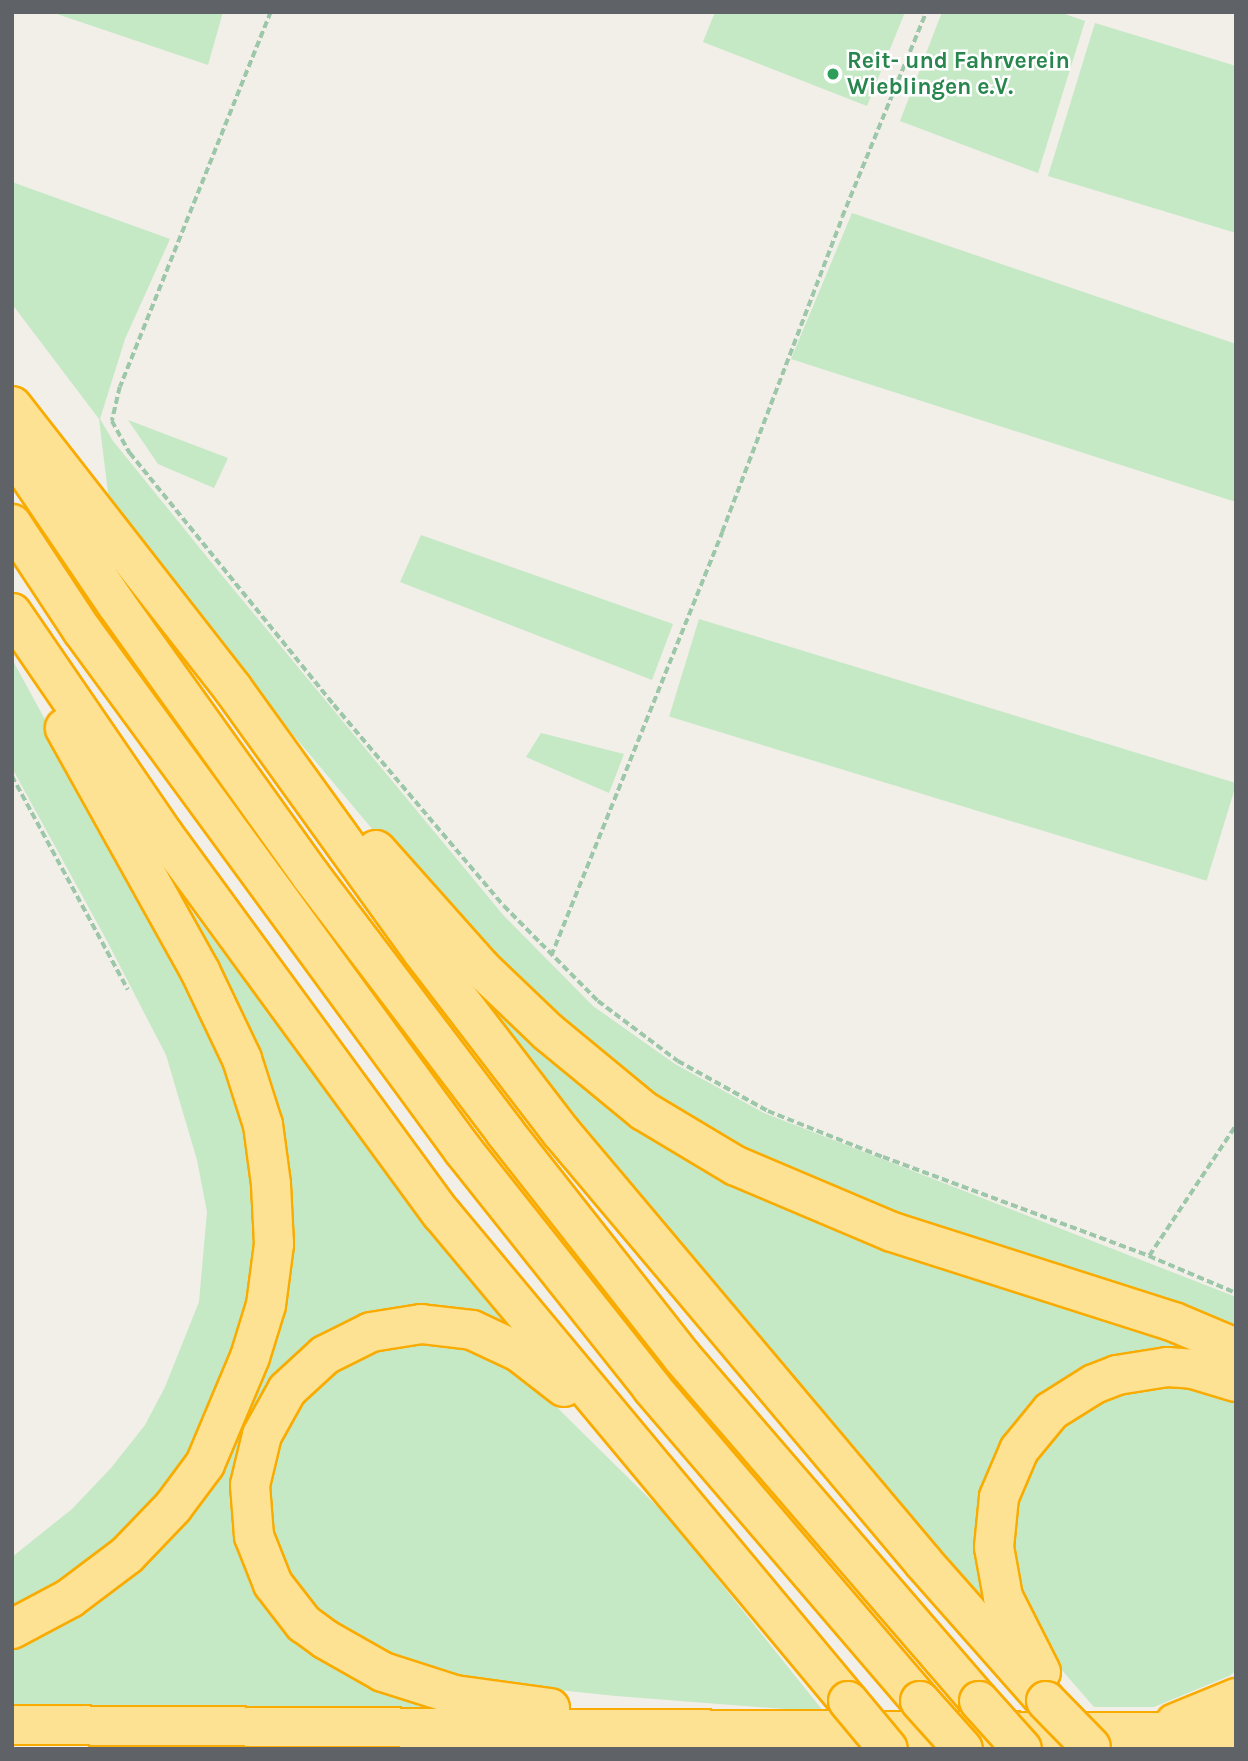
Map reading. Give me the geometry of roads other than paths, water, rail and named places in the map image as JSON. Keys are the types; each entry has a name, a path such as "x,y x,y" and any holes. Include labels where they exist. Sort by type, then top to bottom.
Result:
{"highway":[{"path":"12,406 233,689 422,951 561,1132 924,1563 1055,1701 1091,1748"},
{"path":"12,450 117,605 311,876 505,1132 681,1357 1022,1749"},
{"path":"12,524 82,630 463,1150 652,1388 963,1749"},
{"path":"12,613 164,835 441,1213 888,1749"},
{"path":"12,630 126,841 201,971 242,1059 263,1125 271,1185 274,1244 266,1306 250,1357 205,1464 173,1507 127,1555 70,1598 12,1629"},
{"path":"233,689 481,968 548,1031 644,1111 736,1166 812,1201 892,1232 1174,1322 1236,1348"},
{"path":"662,1479 564,1388 519,1352 472,1330 421,1324 396,1326 347,1342 324,1355 287,1390 273,1412 254,1459 250,1511 261,1561 272,1584 287,1603 304,1623 325,1639 383,1672 455,1695 544,1708 657,1716 694,1729"},
{"path":"1055,1701 1003,1597 997,1572 995,1522 999,1497 1019,1450 1051,1411 1083,1390 1117,1375 1167,1367 1193,1369 1236,1382"},
{"path":"1128,1732 1200,1715 1236,1698"},
{"path":"12,1725 1236,1733"}],"place":[{"name":"Reit- und Fahrverein Wieblingen e.V.","path":"833,74"}]}
